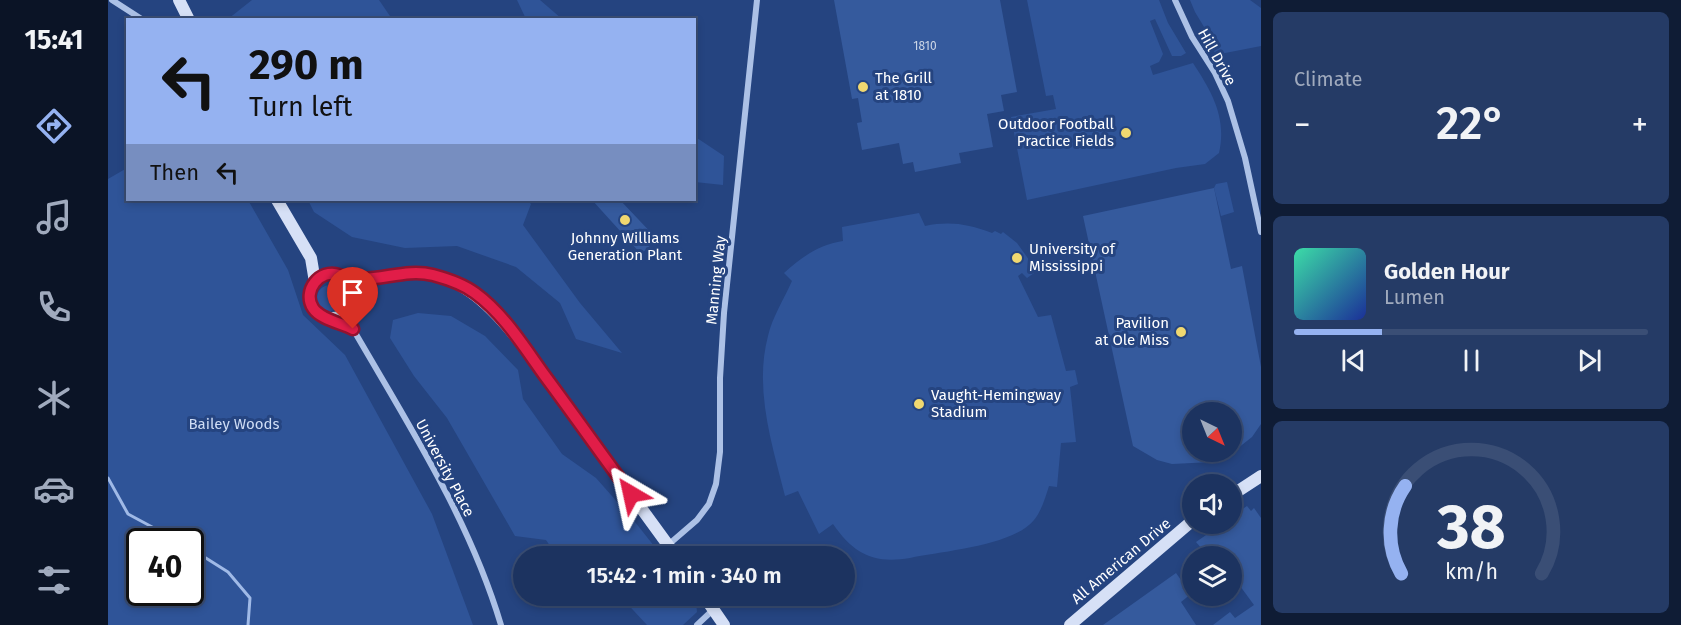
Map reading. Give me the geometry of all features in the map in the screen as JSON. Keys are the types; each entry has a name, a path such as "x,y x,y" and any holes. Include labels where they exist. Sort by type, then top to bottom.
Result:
{"street":[{"path":"112,0 141,18"},
{"path":"180,0 188,18"},
{"name":"Manning Way","path":"668,545 697,520 709,504 716,484 720,452 720,378 724,313 757,0"},
{"name":"Hill Drive","path":"1175,0 1192,37 1215,74 1228,101 1245,158 1261,232"},
{"path":"277,201 311,258 315,282"},
{"path":"311,258 340,276 353,299"},
{"path":"353,329 317,313 310,302 315,282 321,277 340,276 366,280 405,273 430,274 459,284 475,293 496,311 668,545"},
{"path":"330,318 344,315 366,280"},
{"name":"University Place","path":"353,299 353,329 453,505 476,552 501,625"},
{"path":"1242,488 1261,476"},
{"name":"All American Drive","path":"1070,625 1182,530"},
{"path":"712,606 724,625"},
{"path":"697,625 714,609"}],"green space":[{"path":"252,0 379,0 391,18 229,18"},
{"path":"517,0 540,0 561,18 526,18"},
{"path":"1027,0 1159,0 1168,23 1186,53 1181,56 1172,56 1155,19 1150,21 1163,54 1159,62 1150,66 1153,75 1193,63 1216,106 1221,128 1219,153 1205,164 1176,168 1027,200 1011,117 1056,109 1053,95 1046,96"},
{"path":"1190,0 1250,0 1261,8 1261,46 1220,54 1224,69 1214,51 1215,45"},
{"path":"696,137 724,156 723,185 696,182"},
{"name":"Bailey Woods","path":"126,169 126,201 249,201 288,270 303,315 345,355 432,514 473,625 108,625 108,179"},
{"path":"1227,182 1234,212 1221,216 1214,188 1216,184"},
{"path":"308,201 528,201 531,204 523,225 580,303 622,353 576,339 560,303 516,267 457,246 405,248 352,237 314,212"},
{"name":"Vaught-Hemingway Stadium","path":"919,213 925,226 959,224 992,233 995,231 1001,234 1003,232 1017,243 1037,271 1027,278 1022,273 1018,276 1038,317 1051,315 1066,371 1075,370 1078,384 1070,387 1076,442 1061,443 1057,487 1049,486 1039,512 1024,529 994,542 977,546 910,558 875,558 857,550 833,524 819,534 798,491 785,496 766,416 763,376 768,336 772,322 792,281 784,273 812,252 826,245 843,241 842,227"},
{"path":"330,285 339,289 343,298 339,307 330,311 321,307 317,298 321,289"},
{"path":"418,313 451,316 485,336 518,370 523,399 562,454 596,478 654,546 550,546 546,540 515,536 447,418 414,376 390,338 393,320"},
{"path":"629,606 696,606 697,612 683,625 647,625"}],"building":[{"path":"834,0 1000,0 1017,92 1001,95 1004,111 987,114 993,147 959,153 961,163 915,172 913,162 903,164 899,143 862,150 857,123 862,122 858,98 852,99"},
{"name":"Pavilion at Ole Miss","path":"1214,188 1231,269 1242,266 1261,367 1261,424 1252,437 1242,445 1242,402 1182,402 1182,462 1212,462 1172,464 1157,460 1133,446 1083,216"},
{"name":"Johnny Williams Generation Plant","path":"593,201 621,201 657,239 641,254"},
{"path":"1247,506 1251,511 1254,508 1261,518 1261,625 1213,625 1230,612 1235,618 1254,605 1242,589 1242,546 1199,546 1196,542 1208,534 1242,534 1242,509"},
{"path":"1176,573 1182,581 1182,606 1196,625 1103,625"}],"waterway":[{"path":"108,478 128,514 154,528"},
{"path":"204,557 228,572 250,598 248,625"}],"place":[{"name":"The Grill at 1810","path":"863,87"},
{"name":"Outdoor Football Practice Fields","path":"1126,133"},
{"name":"Johnny Williams Generation Plant","path":"625,220"},
{"name":"University of Mississippi","path":"1017,258"},
{"name":"Pavilion at Ole Miss","path":"1181,332"},
{"name":"Vaught-Hemingway Stadium","path":"919,404"}],"route":[{"path":"353,329 323,317 313,308 310,302 311,288 321,277 335,274 345,278 366,280 405,273 430,274 459,284 475,293 496,311 631,494"}]}
